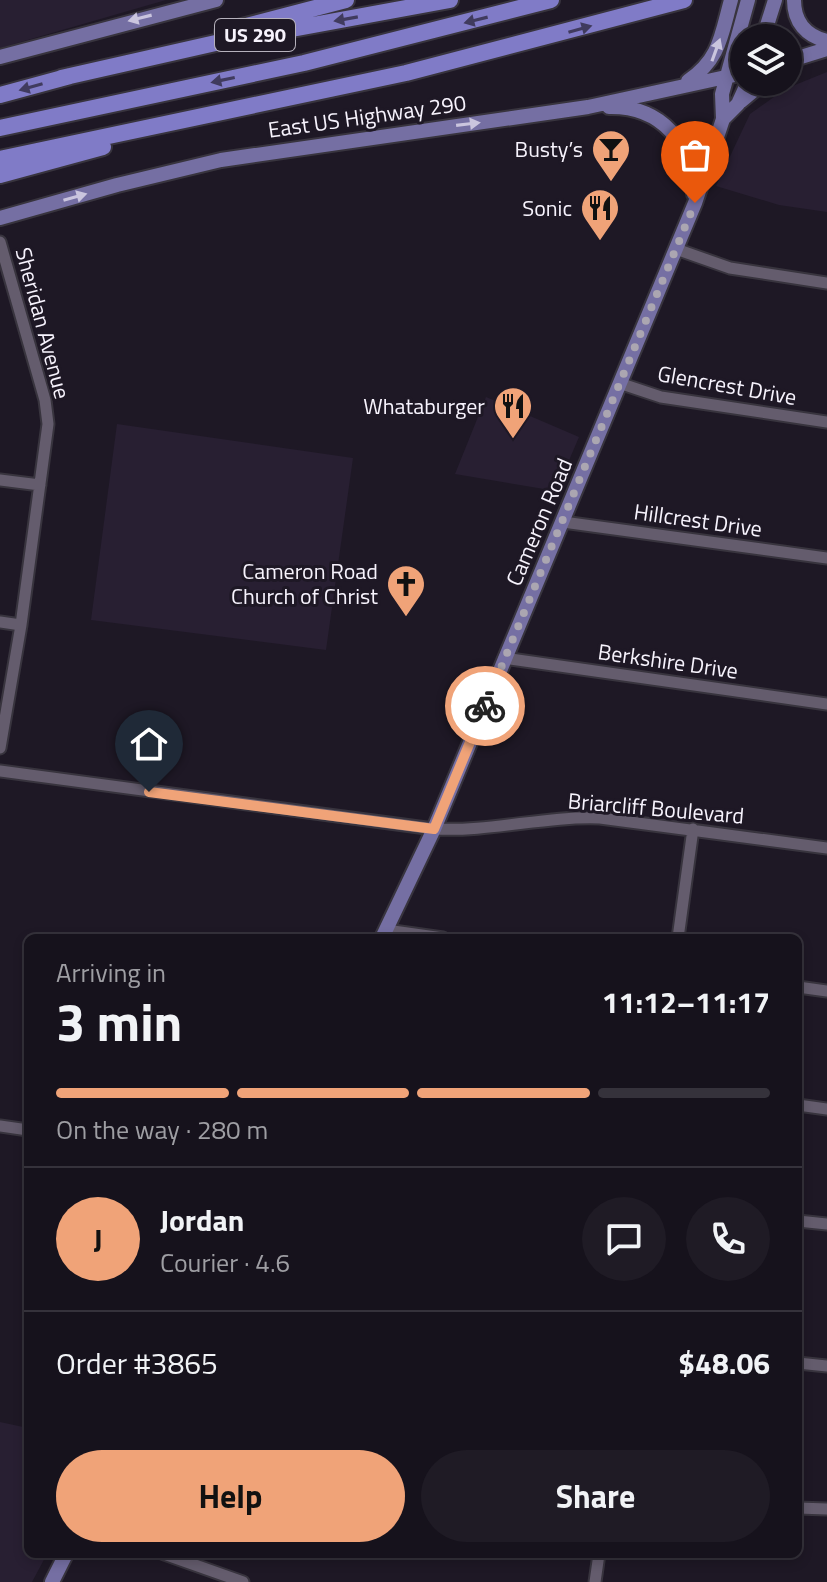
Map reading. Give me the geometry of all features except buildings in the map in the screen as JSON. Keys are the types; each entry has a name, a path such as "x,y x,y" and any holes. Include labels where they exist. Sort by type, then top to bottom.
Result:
{"highway":[{"path":"61,78 346,0"},
{"name":"US 290","path":"0,95 220,42 450,0"},
{"path":"0,128 290,66 551,0"},
{"path":"0,159 420,70 684,0"},
{"path":"0,175 203,117"}],"main road":[{"path":"0,57 216,0"},
{"path":"681,86 711,64 731,0"},
{"name":"Cameron Road","path":"384,934 434,829 695,203 723,119 722,94 748,0"},
{"path":"767,24 775,0"},
{"path":"794,0 794,11 804,29 813,37 827,41"},
{"path":"802,58 827,49"},
{"name":"East US Highway 290","path":"0,218 221,160 588,107 730,76"},
{"name":"Cameron Road","path":"723,119 742,96"},
{"path":"738,104 747,96"},
{"path":"588,107 641,110 667,126 687,154 695,203"},
{"path":"52,1582 64,1558"}],"street":[{"name":"Sheridan Avenue","path":"0,242 47,409 21,625 0,748"},
{"path":"676,249 730,268 827,283"},
{"name":"Glencrest Drive","path":"622,384 661,397 827,422"},
{"path":"0,480 40,485"},
{"name":"Hillcrest Drive","path":"563,522 827,558"},
{"path":"0,622 21,625"},
{"name":"Berkshire Drive","path":"504,658 827,704"},
{"name":"Briarcliff Boulevard","path":"0,771 434,829 472,831 570,817 693,829 827,848"},
{"path":"679,934 693,829"},
{"path":"802,988 827,991"},
{"path":"802,1106 827,1109"},
{"path":"0,1126 24,1129"},
{"path":"802,1221 827,1224"},
{"path":"802,1363 827,1366"},
{"path":"802,1508 827,1509"},
{"path":"175,1558 243,1582"},
{"path":"595,1582 598,1558"}],"shaded area":[{"path":"0,0 166,0 0,48"},
{"path":"827,72 827,212 779,205 716,186 750,114 775,96 802,96 802,82"},
{"path":"486,397 579,437 556,491 455,474"},
{"path":"117,424 353,458 326,650 91,620"},
{"path":"0,1422 24,1427 24,1558 45,1558 32,1582 0,1582"}],"way so far":[{"path":"485,706 695,203"}],"place":[{"name":"Busty’s","path":"611,183"},
{"name":"Sonic","path":"600,242"},
{"name":"Whataburger","path":"513,440"},
{"name":"Cameron Road Church of Christ","path":"406,618"}],"route":[{"path":"149,792 434,829 485,706"}]}
